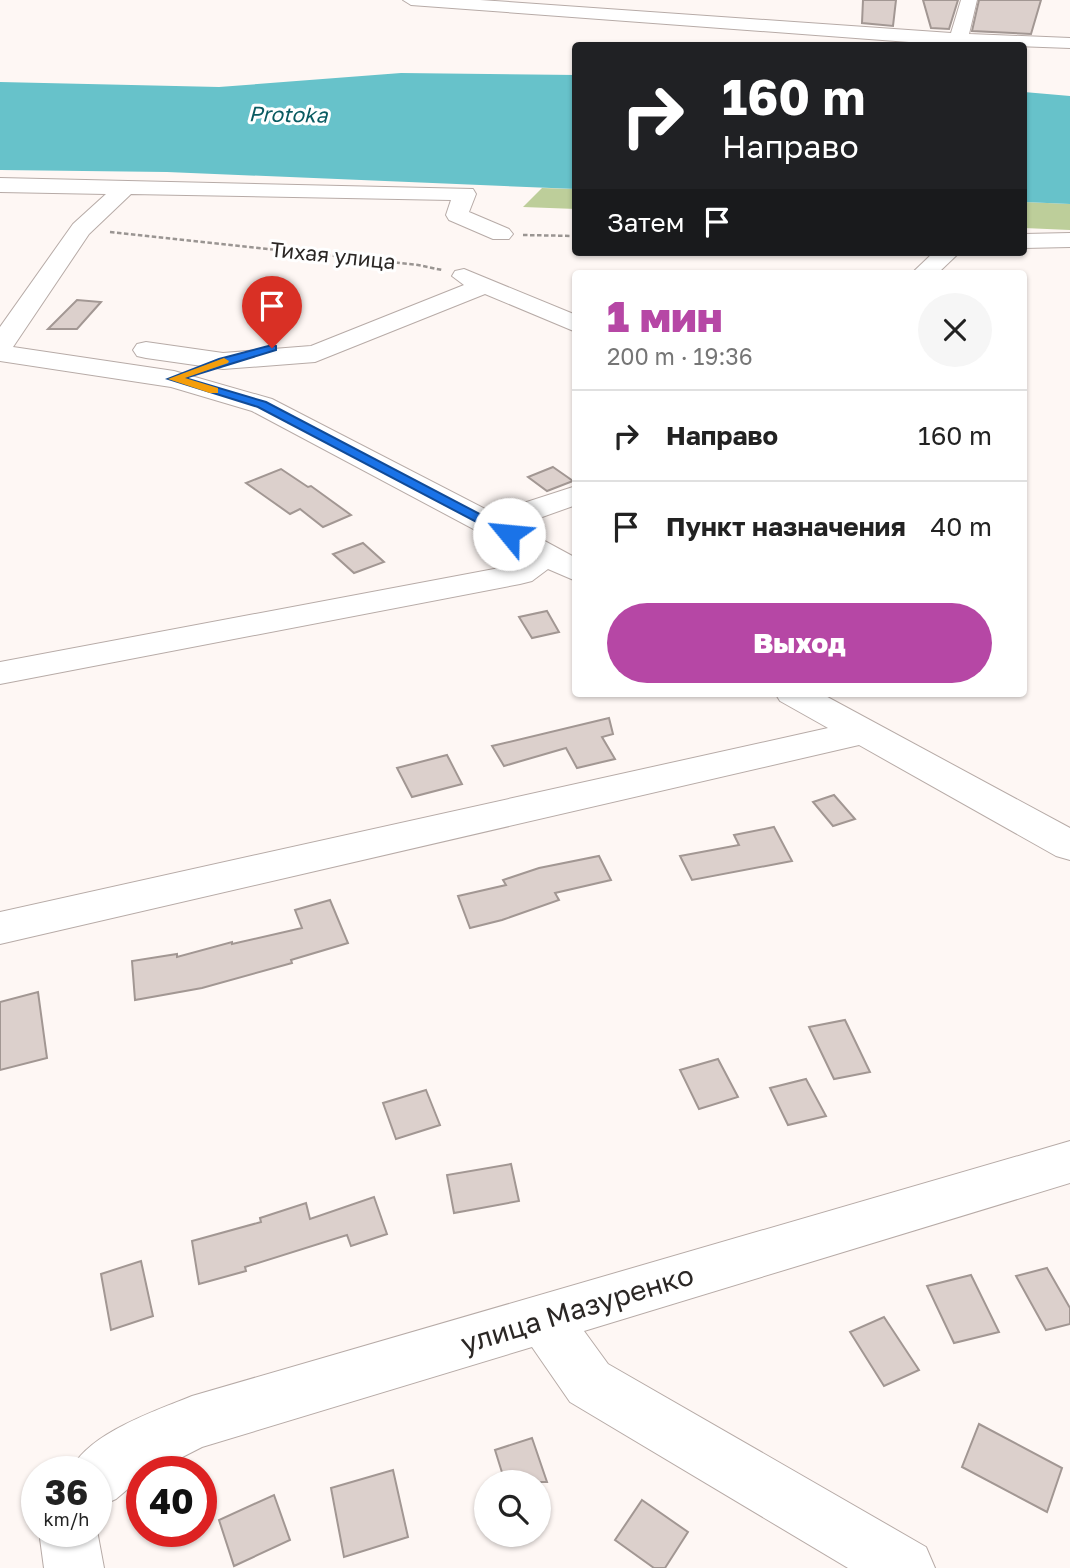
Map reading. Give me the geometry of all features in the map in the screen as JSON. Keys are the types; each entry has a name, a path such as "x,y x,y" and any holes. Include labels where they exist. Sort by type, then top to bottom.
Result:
{"street":[{"path":"411,0 909,37 1070,43"},
{"path":"663,19 681,0"},
{"path":"959,38 969,0"},
{"path":"0,185 465,194 457,215 502,234"},
{"path":"3,340 81,229 127,186"},
{"path":"1027,241 1070,240"},
{"path":"927,270 943,256"},
{"path":"174,379 364,317 460,273 572,322"},
{"path":"3,340 223,361 315,354 486,285"},
{"path":"3,340 174,379 262,405 491,524 572,570"},
{"path":"491,524 572,496"},
{"path":"0,673 520,574 546,555"},
{"path":"800,697 1070,846"},
{"path":"0,928 863,732"},
{"name":"улица Мазуренко","path":"112,1465 120,1458 192,1423 1070,1162"},
{"path":"544,1319 589,1383 905,1568"},
{"path":"71,1547 74,1568"}],"path":[{"name":"Тихая улица","path":"81,229 418,265 460,273"},
{"path":"502,234 572,236"}],"green space":[{"path":"542,188 572,189 572,209 523,207"},
{"path":"1027,202 1070,204 1070,230 1027,228"}],"water":[{"name":"Protoka","path":"401,73 572,75 572,189 167,172 0,170 0,82 219,87"},
{"path":"1027,92 1070,96 1070,204 1027,202"}],"building":[{"path":"863,0 896,0 893,26 862,23"},
{"path":"923,0 958,0 949,29 931,28"},
{"path":"979,0 1041,0 1031,34 972,31"},
{"path":"77,300 101,302 77,329 48,329"},
{"path":"553,467 572,481 547,491 528,477"},
{"path":"281,469 308,487 311,486 351,515 323,527 300,509 290,514 246,483"},
{"path":"363,543 384,562 354,573 333,554"},
{"path":"547,611 559,632 532,638 519,617"},
{"path":"609,718 613,734 602,737 615,759 577,768 566,748 504,766 492,746"},
{"path":"447,755 462,784 412,797 397,768"},
{"path":"834,795 855,819 833,826 813,802"},
{"path":"774,827 792,861 692,880 680,856 739,845 734,835"},
{"path":"599,856 611,880 555,893 559,900 470,928 458,896 506,885 503,880 539,868"},
{"path":"330,900 348,943 291,960 292,963 202,988 135,1000 132,961 177,954 177,957 232,942 302,928 295,910"},
{"path":"38,992 47,1058 0,1070 0,1002"},
{"path":"845,1020 870,1072 834,1079 809,1027"},
{"path":"718,1059 738,1097 699,1109 680,1070"},
{"path":"806,1079 826,1116 788,1125 770,1088"},
{"path":"426,1090 440,1125 396,1139 383,1103"},
{"path":"511,1164 519,1201 454,1213 447,1175"},
{"path":"374,1197 387,1234 351,1246 347,1235 245,1267 246,1271 199,1284 192,1241 261,1222 260,1218 306,1203 310,1219"},
{"path":"141,1261 153,1316 111,1330 101,1274"},
{"path":"1047,1268 1070,1308 1070,1324 1046,1330 1016,1276"},
{"path":"971,1275 999,1332 954,1343 927,1286"},
{"path":"884,1317 919,1370 884,1386 850,1332"},
{"path":"979,1424 1062,1468 1047,1512 962,1467"},
{"path":"532,1438 543,1470 501,1470 495,1450"},
{"path":"393,1470 408,1537 344,1557 331,1488"},
{"path":"274,1495 290,1540 234,1566 219,1520"},
{"path":"642,1500 688,1532 665,1568 654,1568 615,1540"}],"slow traffic":[{"path":"214,391 174,379 224,361"}],"route":[{"path":"272,348 223,361 174,379 262,405 509,534"}]}
